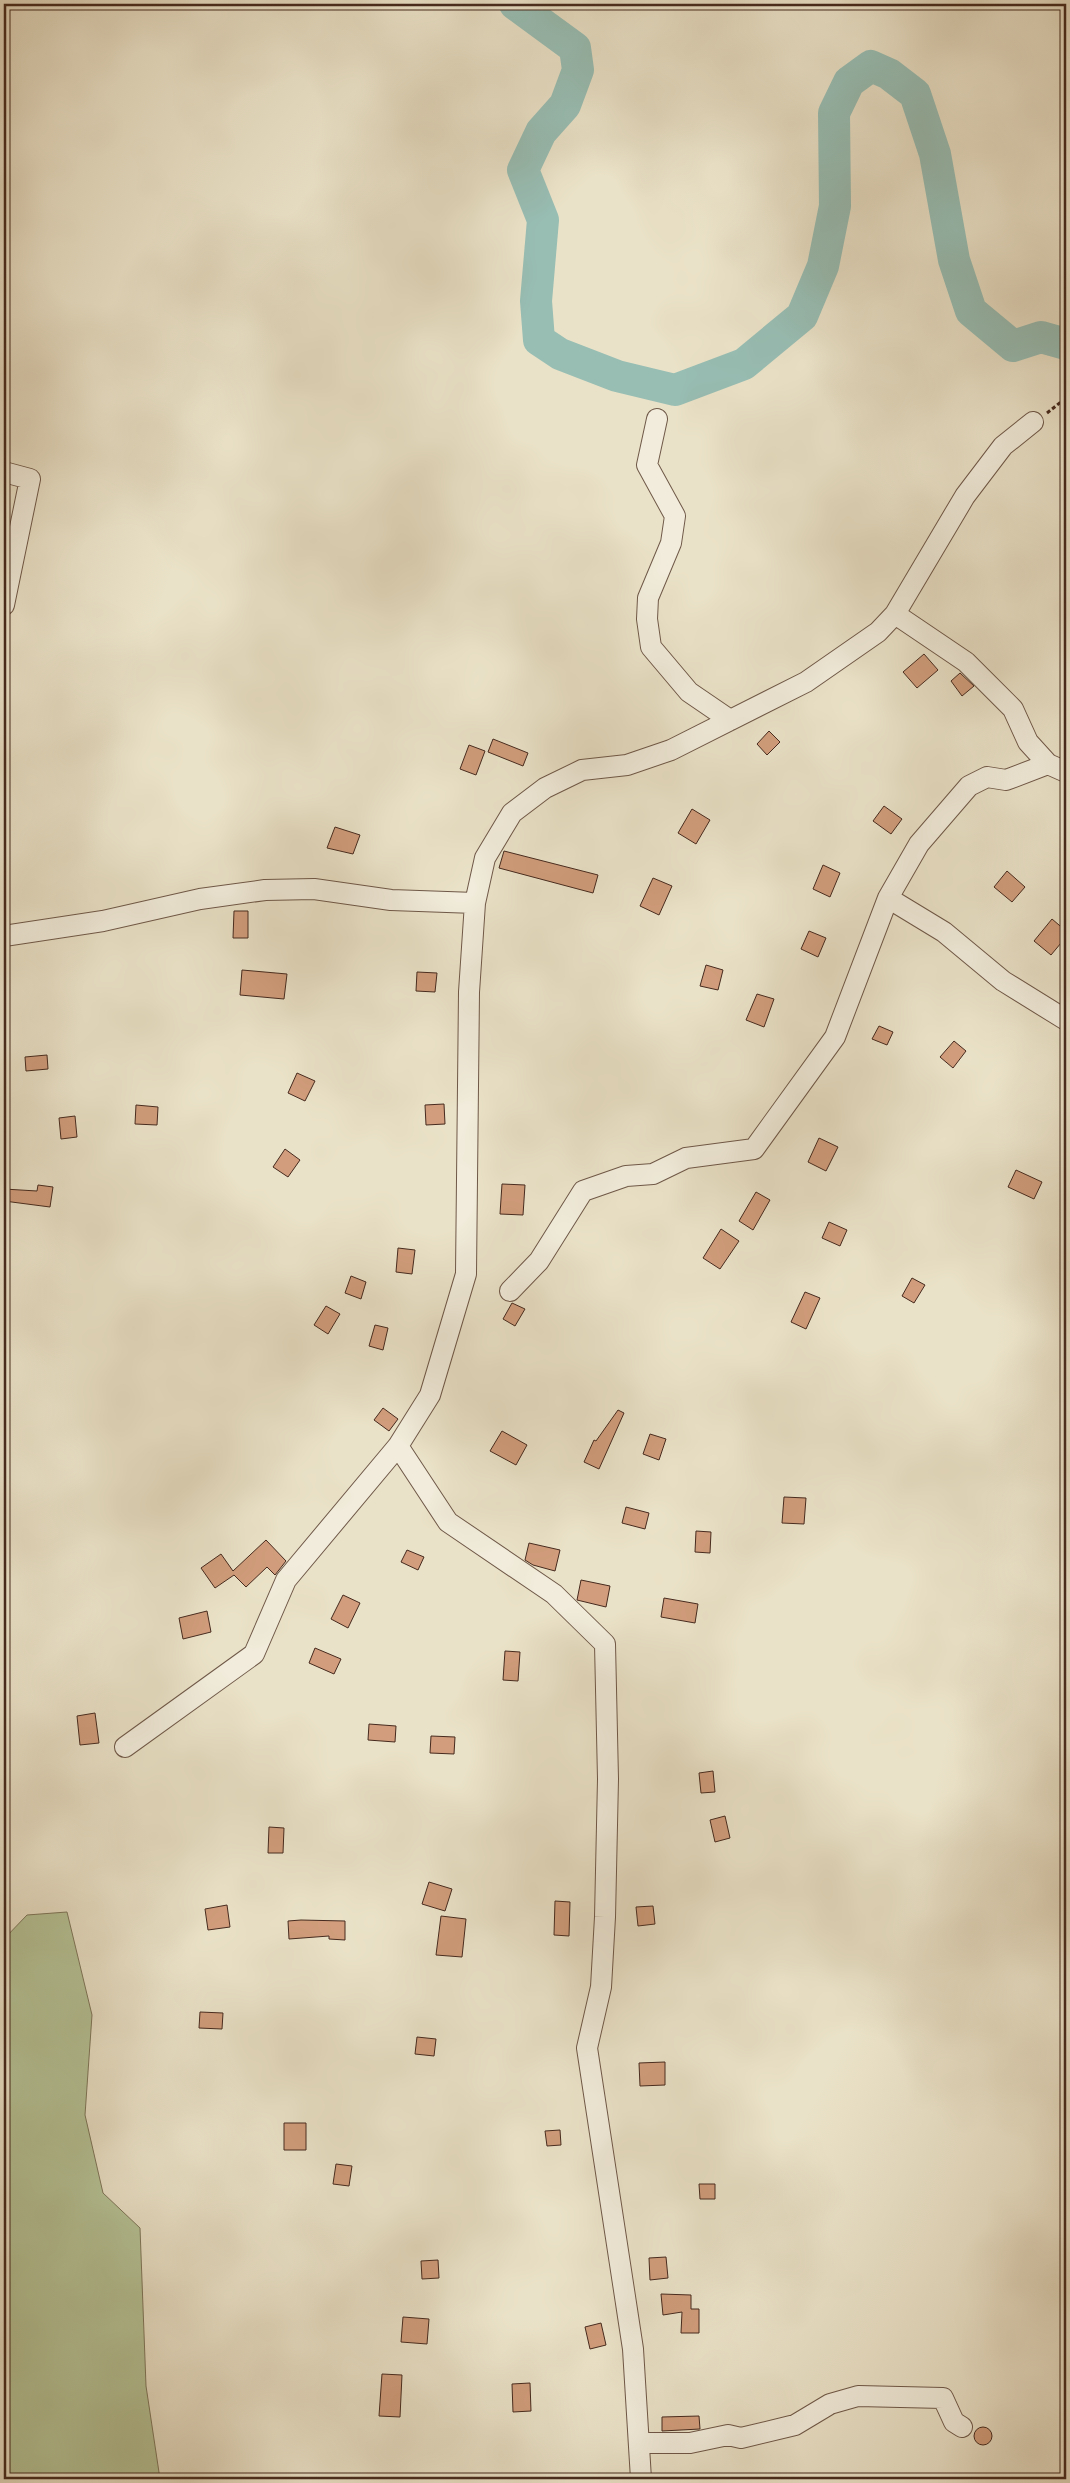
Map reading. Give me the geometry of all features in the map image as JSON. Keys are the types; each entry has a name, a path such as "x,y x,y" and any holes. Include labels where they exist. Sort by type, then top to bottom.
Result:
{"street":[{"path":"125,1747 254,1654 286,1580 398,1446 430,1394 466,1274 469,992 475,903 485,858 512,813 545,788 582,770 627,765 671,750 806,682 878,632 895,614 965,496 1003,446 1041,417"},
{"path":"658,419 647,465 675,516 671,543 648,598 647,619 651,647 689,692 730,720"},
{"path":"4,472 30,479 4,605"},
{"path":"895,614 973,668 1013,709 1028,742 1048,764 1066,772"},
{"path":"510,1291 539,1260 583,1191 626,1176 653,1174 686,1158 754,1149 834,1037 888,898 919,844 969,786 987,777 1006,780 1048,764"},
{"path":"4,936 103,921 200,898 265,890 314,889 391,900 475,903"},
{"path":"888,898 944,932 1003,980 1066,1020"},
{"path":"398,1446 448,1522 554,1594 605,1644 608,1779 605,1917 601,1987 587,2048 633,2349 641,2479"},
{"path":"639,2443 690,2443 728,2435 741,2438 795,2425 830,2404 858,2396 943,2398 954,2422 962,2428"}],"path":[{"path":"1041,417 1066,398"}],"green space":[{"path":"67,1912 92,2015 85,2115 103,2193 140,2228 146,2386 160,2479 4,2479 4,1939 27,1915"}],"building":[{"path":"924,654 938,670 917,688 903,672"},
{"path":"960,673 974,686 962,696 951,681"},
{"path":"769,731 780,742 767,755 757,744"},
{"path":"493,739 528,753 523,766 488,752"},
{"path":"469,745 485,751 476,775 460,769"},
{"path":"884,806 902,819 891,834 873,821"},
{"path":"692,809 710,820 696,844 678,833"},
{"path":"335,827 360,835 353,854 327,848"},
{"path":"504,851 598,875 593,893 499,868"},
{"path":"823,865 840,873 830,897 813,889"},
{"path":"1007,871 1025,887 1012,902 994,887"},
{"path":"653,878 672,886 659,915 640,906"},
{"path":"234,911 248,911 248,938 233,938"},
{"path":"1052,919 1066,931 1066,937 1051,955 1034,941"},
{"path":"809,931 826,938 818,957 801,949"},
{"path":"706,965 723,970 718,990 700,986"},
{"path":"242,970 287,974 284,999 240,995"},
{"path":"417,972 437,973 435,992 416,991"},
{"path":"757,994 774,999 764,1027 746,1020"},
{"path":"879,1026 893,1032 887,1045 872,1039"},
{"path":"954,1041 966,1051 953,1068 940,1057"},
{"path":"47,1055 48,1069 26,1071 25,1057"},
{"path":"297,1073 315,1081 305,1101 288,1093"},
{"path":"444,1104 445,1124 426,1125 425,1105"},
{"path":"136,1105 158,1107 157,1125 135,1124"},
{"path":"75,1116 77,1137 61,1139 59,1118"},
{"path":"819,1138 838,1147 826,1171 808,1162"},
{"path":"285,1149 300,1160 288,1177 273,1167"},
{"path":"1016,1170 1042,1182 1034,1199 1008,1187"},
{"path":"502,1184 525,1185 523,1215 500,1214"},
{"path":"38,1185 53,1187 50,1207 4,1201 4,1189 37,1191"},
{"path":"756,1192 770,1200 753,1230 739,1221"},
{"path":"829,1222 847,1230 840,1246 822,1238"},
{"path":"721,1229 739,1241 720,1269 703,1258"},
{"path":"398,1248 415,1250 412,1274 396,1272"},
{"path":"351,1276 366,1282 361,1299 345,1293"},
{"path":"912,1278 925,1285 914,1303 902,1296"},
{"path":"805,1292 820,1298 806,1329 791,1322"},
{"path":"512,1303 525,1309 515,1326 503,1319"},
{"path":"326,1306 340,1314 328,1334 314,1325"},
{"path":"375,1325 388,1328 383,1350 369,1346"},
{"path":"383,1408 398,1419 389,1431 374,1420"},
{"path":"618,1410 624,1413 599,1469 584,1462 594,1440 596,1441"},
{"path":"502,1431 527,1445 516,1465 490,1451"},
{"path":"650,1434 666,1439 659,1460 643,1454"},
{"path":"784,1497 806,1498 804,1524 782,1523"},
{"path":"626,1507 649,1513 645,1529 622,1523"},
{"path":"696,1531 711,1532 710,1553 695,1552"},
{"path":"266,1540 286,1561 275,1575 267,1567 246,1587 234,1575 215,1588 201,1568 221,1554 233,1571"},
{"path":"529,1543 560,1550 555,1571 533,1565 525,1560"},
{"path":"407,1550 424,1557 418,1570 401,1562"},
{"path":"581,1580 610,1586 606,1607 577,1600"},
{"path":"343,1595 360,1603 348,1628 331,1619"},
{"path":"664,1598 698,1604 695,1623 661,1617"},
{"path":"207,1611 211,1632 183,1639 179,1618"},
{"path":"315,1648 341,1659 334,1674 309,1663"},
{"path":"505,1651 520,1652 518,1681 503,1680"},
{"path":"95,1713 99,1743 80,1745 77,1716"},
{"path":"369,1724 396,1726 395,1742 368,1740"},
{"path":"431,1736 455,1737 454,1754 430,1753"},
{"path":"713,1771 715,1792 701,1793 699,1773"},
{"path":"725,1816 730,1838 715,1842 710,1820"},
{"path":"269,1827 284,1828 283,1853 268,1853"},
{"path":"429,1882 452,1889 445,1911 422,1904"},
{"path":"555,1901 570,1902 569,1936 554,1935"},
{"path":"227,1905 230,1927 208,1930 205,1909"},
{"path":"653,1906 655,1924 638,1926 636,1907"},
{"path":"441,1916 466,1919 462,1957 436,1955"},
{"path":"288,1921 345,1921 345,1940 329,1939 329,1936 289,1939"},
{"path":"200,2012 223,2013 222,2029 199,2028"},
{"path":"417,2037 436,2039 434,2056 415,2054"},
{"path":"665,2062 665,2085 640,2086 639,2063"},
{"path":"284,2123 306,2123 306,2150 284,2150"},
{"path":"560,2130 561,2145 547,2146 545,2131"},
{"path":"336,2164 352,2166 349,2186 333,2184"},
{"path":"699,2184 715,2184 715,2199 700,2199"},
{"path":"666,2257 668,2278 650,2280 649,2258"},
{"path":"438,2260 439,2278 422,2279 421,2261"},
{"path":"661,2294 691,2295 691,2309 699,2309 699,2333 681,2333 682,2312 663,2315"},
{"path":"403,2317 429,2319 427,2344 401,2342"},
{"path":"601,2323 606,2345 590,2349 585,2327"},
{"path":"382,2374 402,2375 400,2417 379,2416"},
{"path":"530,2383 531,2411 513,2412 512,2384"},
{"path":"699,2416 700,2429 662,2431 662,2417"},
{"path":"983,2427 989,2430 992,2436 989,2442 983,2445 977,2442 974,2436 977,2430"}],"waterway":[{"path":"515,4 575,48 578,70 565,105 541,132 523,170 543,220 536,301 539,340 560,354 617,376 675,390 744,364 802,316 823,266 835,206 834,113 849,82 871,66 889,74 915,94 935,154 954,260 971,311 1013,346 1041,337 1066,344"}]}
